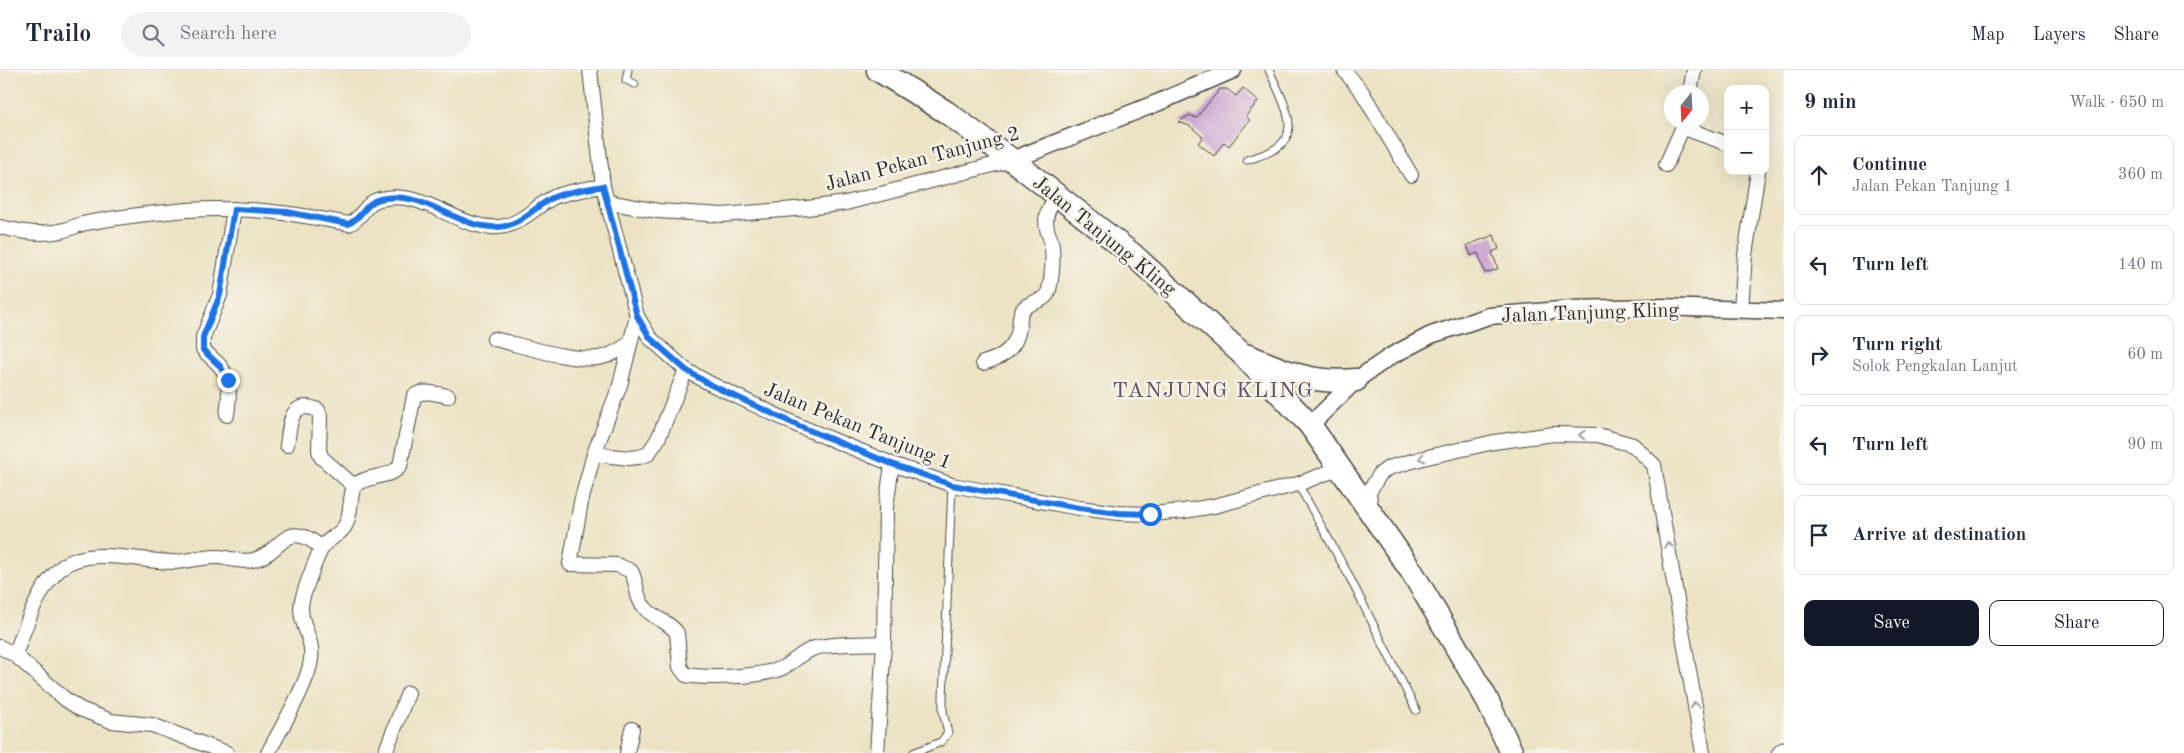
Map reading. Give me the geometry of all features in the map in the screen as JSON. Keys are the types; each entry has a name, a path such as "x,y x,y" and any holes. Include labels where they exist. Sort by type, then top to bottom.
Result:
{"highway":[{"name":"Jalan Tanjung Kling","path":"878,70 946,112 1059,195 1132,254 1241,353 1310,425 1371,511 1457,647 1485,696 1512,753"},
{"path":"1241,353 1284,371 1308,378 1332,382 1356,380"}],"street":[{"name":"Jalan Pekan Tanjung 1","path":"590,70 606,202 637,316 650,338 686,370 709,384 799,426 892,464 952,485 1079,508 1119,513 1150,514 1214,506 1298,484 1340,468"},
{"name":"Jalan Pekan Tanjung 2","path":"606,202 658,211 723,215 846,203 1012,160 1157,103 1233,70"},
{"path":"1344,70 1362,92 1411,174"},
{"path":"1691,85 1694,70"},
{"path":"1666,165 1682,130"},
{"path":"1696,130 1724,142"},
{"path":"1741,310 1745,255 1757,175"},
{"path":"0,227 32,234 49,233 80,225 147,215 187,210 234,209 287,212 348,224 355,222 372,202 380,199 395,198 424,202 479,225 498,227 513,224 556,196 603,186"},
{"path":"983,363 996,359 1012,346 1018,335 1022,310 1027,305 1041,301 1046,296 1052,246 1045,222 1046,214 1059,195"},
{"path":"227,415 228,380 220,366 203,350 203,337 220,295 234,209"},
{"name":"Jalan Tanjung Kling","path":"1310,425 1356,380 1391,356 1430,335 1489,316 1572,309 1658,307 1784,311"},
{"path":"637,316 620,386 594,454 581,502 570,564 617,565 631,571 642,605 674,628 677,633 680,667 686,675 745,676 782,668 803,653 817,647 884,643"},
{"path":"494,339 586,358 608,355 630,342"},
{"path":"594,454 629,458 648,454 658,439 686,370"},
{"path":"268,753 307,676 311,642 300,615 302,600 322,548 331,538 342,532 346,526 354,486 365,478 398,469 402,460 414,396 427,392 448,396"},
{"path":"288,445 290,423 294,413 299,408 305,407 318,410 320,416 319,450 321,457 354,486"},
{"path":"1371,511 1369,493 1380,474 1388,468 1423,458 1494,442 1554,434 1598,435 1633,444 1654,464 1703,753"},
{"path":"877,753 884,643 886,507 892,464"},
{"path":"15,655 30,617 44,590 61,567 79,559 120,556 173,562 218,557 251,561 262,557 284,539 293,535 312,540 322,548"},
{"path":"0,647 15,655 65,699 80,709 111,721 152,725 227,753"},
{"path":"385,753 408,693"},
{"path":"627,753 632,729"},
{"path":"1778,753 1784,749"}],"lane":[{"path":"628,70 626,80 635,84"},
{"path":"1247,160 1281,145 1289,130 1290,120 1268,70"},
{"path":"1298,484 1348,574 1416,710"},
{"path":"913,753 941,742 948,733 942,698 952,485"}],"building":[{"path":"1243,88 1258,101 1246,116 1250,120 1229,146 1224,142 1214,156 1198,143 1203,137 1190,126 1178,122 1190,115 1196,118 1220,89 1227,89 1236,96"},
{"path":"1494,235 1499,249 1492,252 1498,269 1485,273 1478,253 1471,256 1467,245"}],"district":[{"name":"TANJUNG KLING","path":"1213,389"}],"route":[{"path":"228,380 220,366 210,359 203,350 203,337 220,295 234,209 287,212 348,224 355,222 372,202 380,199 410,198 479,225 498,227 513,224 556,196 603,186 637,316 650,338 686,370 709,384 799,426 892,464 952,485 1031,501 1119,513 1150,514"}]}
